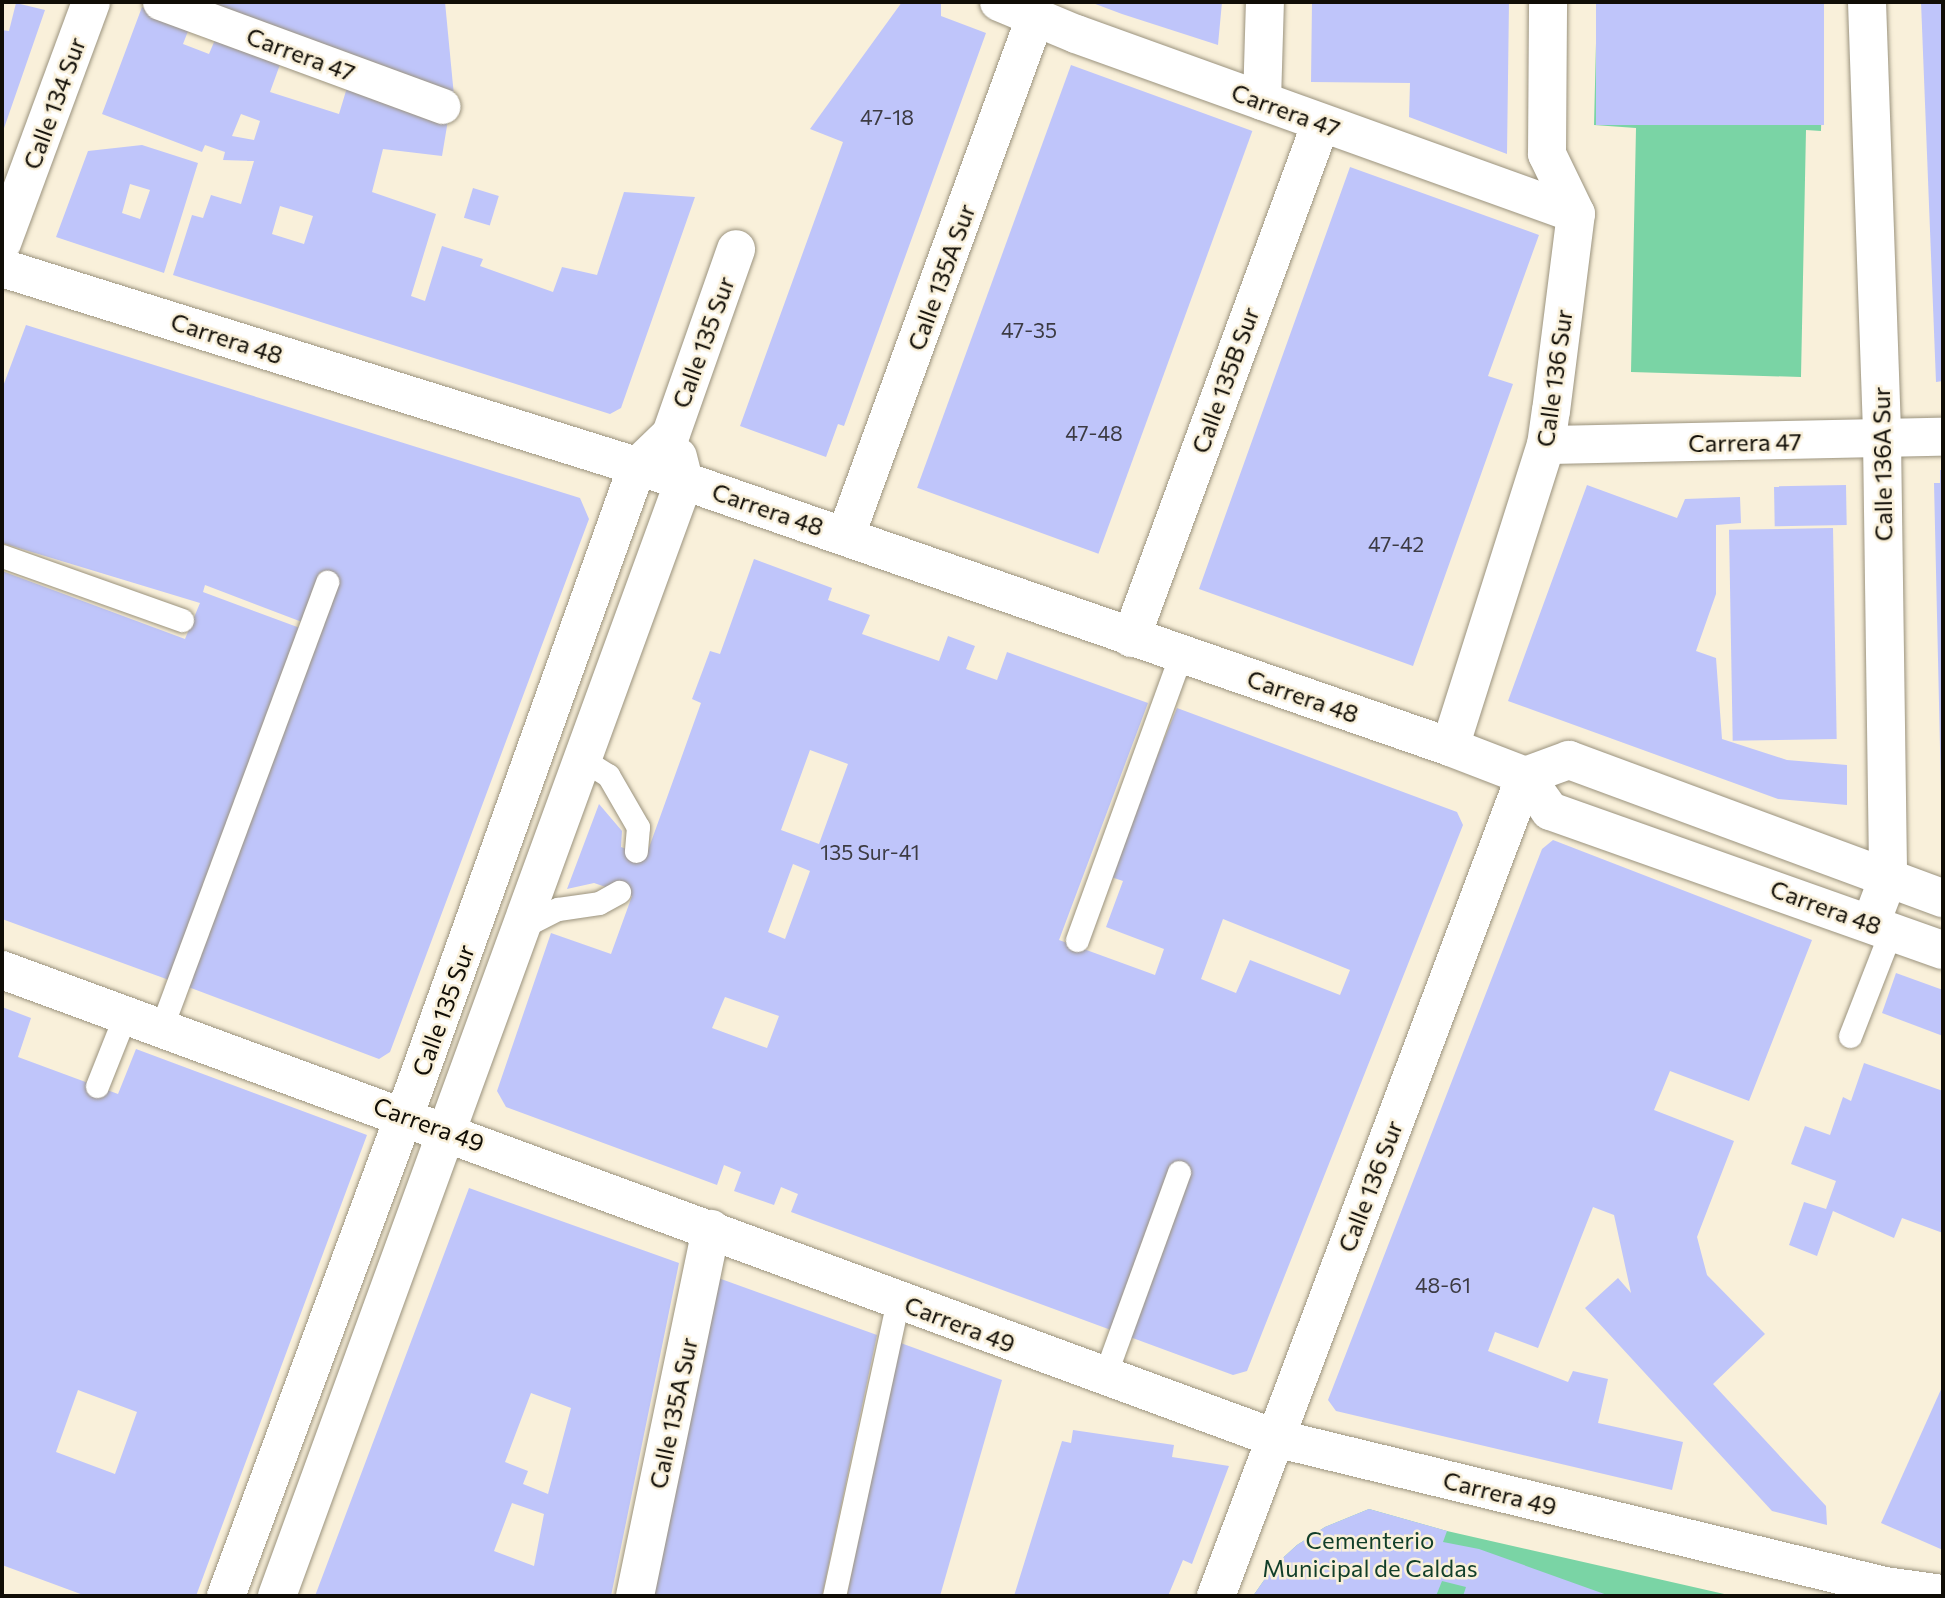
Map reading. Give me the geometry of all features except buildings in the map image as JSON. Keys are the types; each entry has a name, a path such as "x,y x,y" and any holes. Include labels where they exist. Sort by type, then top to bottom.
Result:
{"street":[{"name":"Calle 134 Sur","path":"2,243 91,2"},
{"name":"Carrera 47","path":"160,2 442,106"},
{"name":"Carrera 47","path":"999,2 1035,18 1576,214"},
{"path":"1262,101 1265,2"},
{"path":"1548,2 1547,154 1576,214"},
{"name":"Calle 136A Sur","path":"1867,2 1882,439 1888,878 1881,927"},
{"name":"Calle 135A Sur","path":"846,535 1035,18"},
{"name":"Calle 135B Sur","path":"1131,638 1321,123"},
{"name":"Calle 136 Sur","path":"1450,747 1546,445 1576,214"},
{"name":"Calle 135 Sur","path":"226,1596 404,1114 637,467 671,434 736,249"},
{"name":"Carrera 48","path":"2,268 684,481 846,535 1131,638 1450,747 1525,776 1550,811 1943,950"},
{"name":"Calle 135 Sur","path":"277,1596 446,1130 524,926 684,481 671,434"},
{"name":"Carrera 47","path":"1546,445 1943,437"},
{"name":"Carrera 48","path":"1525,776 1569,760 1943,898"},
{"name":"Calle 136 Sur","path":"1216,1596 1525,776"},
{"name":"Carrera 49","path":"2,970 404,1114 1104,1378 1275,1438 1884,1591 1943,1594"},
{"name":"Calle 135A Sur","path":"635,1596 711,1229"}],"lane":[{"path":"2,556 182,620"},
{"path":"162,1026 327,582"},
{"path":"1077,940 1181,655"},
{"path":"582,759 608,775 638,827 636,851"},
{"path":"524,926 558,909 599,903 619,892"},
{"path":"1850,1036 1881,927"},
{"path":"97,1086 125,1013"},
{"path":"1104,1378 1179,1172"},
{"path":"834,1596 898,1300"}],"green space":[{"path":"1597,2 1824,2 1821,131 1806,130 1801,377 1631,372 1636,128 1594,125"},
{"name":"Cementerio Municipal de Caldas","path":"1369,1509 1447,1531 1733,1596 1253,1596 1274,1566 1297,1545 1325,1527"}]}
